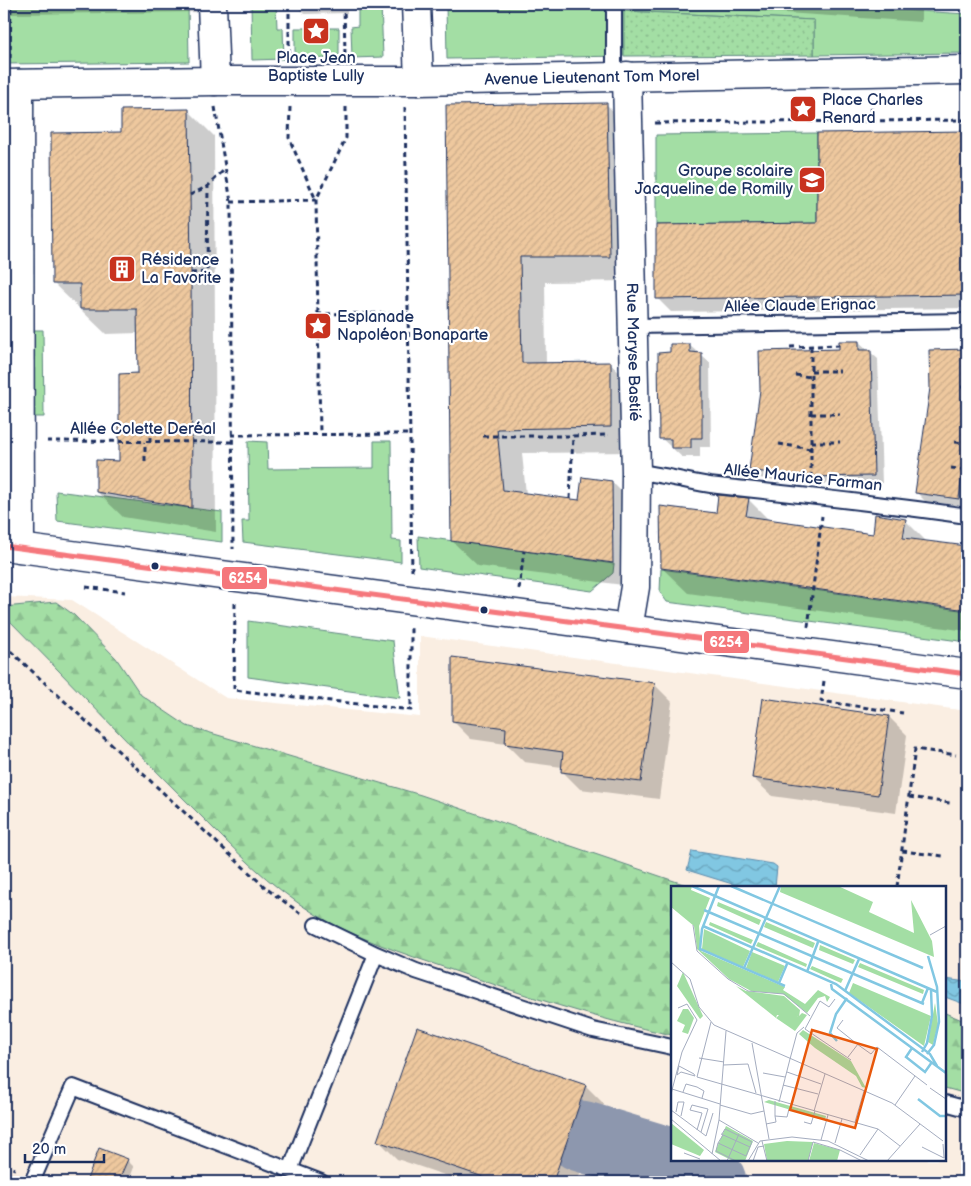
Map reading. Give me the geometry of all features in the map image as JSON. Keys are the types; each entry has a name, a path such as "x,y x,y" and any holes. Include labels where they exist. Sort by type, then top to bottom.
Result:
{"street":[{"path":"212,4 215,94"},
{"path":"409,81 416,4"},
{"name":"Avenue Lieutenant Tom Morel","path":"11,84 215,94 290,81 409,81 618,70 967,70"},
{"name":"Rue Maryse Bastié","path":"618,70 627,122 636,472 635,587 628,629"},
{"path":"11,84 12,547 967,674"}],"lane":[{"path":"614,4 618,70"},
{"name":"Allée Claude Erignac","path":"633,326 967,321"},
{"name":"Allée Maurice Farman","path":"636,472 656,473 716,486 825,497 967,516"},
{"path":"316,925 416,971 593,1030 671,1048"},
{"path":"290,1170 376,954"},
{"path":"32,1182 74,1087 321,1182"},
{"path":"946,1103 967,1109"}],"path":[{"path":"11,4 11,84"},
{"path":"289,4 290,81"},
{"path":"344,4 345,81"},
{"path":"890,4 967,8"},
{"path":"215,94 231,202 232,527 225,575 234,690 411,710 411,434 405,104 398,92 409,81"},
{"path":"627,122 967,120"},
{"path":"290,138 316,200 320,434"},
{"path":"316,200 346,138"},
{"path":"190,196 208,186 226,169"},
{"path":"191,273 207,272 208,186"},
{"path":"231,202 316,200"},
{"path":"317,314 409,313"},
{"path":"961,344 967,344"},
{"path":"790,347 839,346"},
{"path":"811,347 811,481"},
{"path":"811,371 840,371"},
{"path":"794,375 811,377"},
{"path":"961,387 967,387"},
{"path":"961,400 967,400"},
{"path":"811,414 840,414"},
{"path":"145,461 150,428"},
{"path":"231,435 411,434"},
{"path":"483,436 635,435"},
{"path":"570,499 574,436"},
{"name":"Allée Colette Deréal","path":"54,441 231,442"},
{"path":"811,442 840,442"},
{"path":"955,442 967,443"},
{"path":"779,444 811,449"},
{"path":"951,468 967,470"},
{"path":"808,626 825,497"},
{"path":"519,590 524,551"},
{"path":"4,645 267,890 316,925"},
{"path":"829,656 821,701 903,713"},
{"path":"897,886 915,749 956,755"},
{"path":"909,797 950,803"},
{"path":"902,851 943,856"}],"shaded area":[{"path":"4,597 72,600 226,698 420,717 420,636 967,711 967,1182 4,1182"}],"green space":[{"path":"4,4 188,4 189,62 4,64"},
{"path":"251,4 276,4 277,28 283,28 284,59 252,60"},
{"path":"358,4 381,4 383,57 352,58 351,27 358,26"},
{"path":"446,4 806,4 967,14 967,53 814,55 814,20 625,11 624,56 447,59"},
{"path":"624,11 814,20 814,55 624,56"},
{"path":"295,28 339,28 339,58 295,59"},
{"path":"817,133 817,223 656,225 656,135"},
{"path":"33,330 43,330 44,417 34,417"},
{"path":"248,441 267,442 268,469 374,468 374,441 391,441 392,540 401,541 401,562 243,542 242,521 249,521"},
{"path":"56,491 222,512 222,542 57,521"},
{"path":"418,536 614,564 613,573 592,591 419,567"},
{"path":"661,569 967,611 967,642 667,602 660,592"},
{"path":"56,602 74,615 116,658 141,695 187,726 421,795 689,886 671,886 671,1035 643,1029 558,1005 413,957 345,930 315,914 267,879 223,838 4,615 4,607"},
{"path":"248,621 393,641 400,698 248,677"},
{"path":"946,1013 967,1022 967,1094 946,1088"}],"water":[{"path":"692,851 773,864 777,867 775,886 739,886 687,870"},
{"path":"946,979 967,982 967,1005 946,997"}],"building":[{"path":"607,103 610,257 520,257 522,363 611,362 611,427 497,429 503,490 579,500 582,477 612,481 613,563 451,541 446,105"},
{"name":"Résidence La Favorite","path":"189,109 192,508 96,492 96,460 119,461 119,374 138,373 137,309 80,309 80,284 52,284 51,133 121,132 121,110"},
{"name":"Groupe scolaire Jacqueline de Romilly","path":"967,131 967,295 656,299 656,225 817,223 817,133"},
{"path":"839,341 859,341 859,350 871,350 874,476 799,477 749,470 760,390 759,351 839,349"},
{"path":"670,344 690,344 690,352 702,353 702,438 691,438 691,448 671,448 671,439 659,439 658,353 670,352"},
{"path":"967,349 967,433 959,499 915,493 930,388 929,350"},
{"path":"718,495 749,498 746,516 873,534 875,514 906,519 903,538 967,546 967,610 661,568 660,506 716,513"},
{"path":"452,657 655,683 641,782 561,772 563,752 505,744 506,728 452,721"},
{"path":"763,698 889,716 878,795 752,778"},
{"path":"417,1027 586,1085 553,1182 498,1182 377,1141"},
{"path":"99,1148 128,1159 118,1182 86,1182"}],"taxiway":[{"path":"581,1136 693,1170 711,1182"}],"transit line":[{"name":"6254","path":"4,546 967,674"}],"place":[{"name":"Place Jean Baptiste Lully","path":"316,31"},
{"name":"Place Charles Renard","path":"803,109"},
{"name":"Groupe scolaire Jacqueline de Romilly","path":"812,180"},
{"name":"Résidence La Favorite","path":"122,269"},
{"name":"Esplanade Napoléon Bonaparte","path":"318,326"}]}
